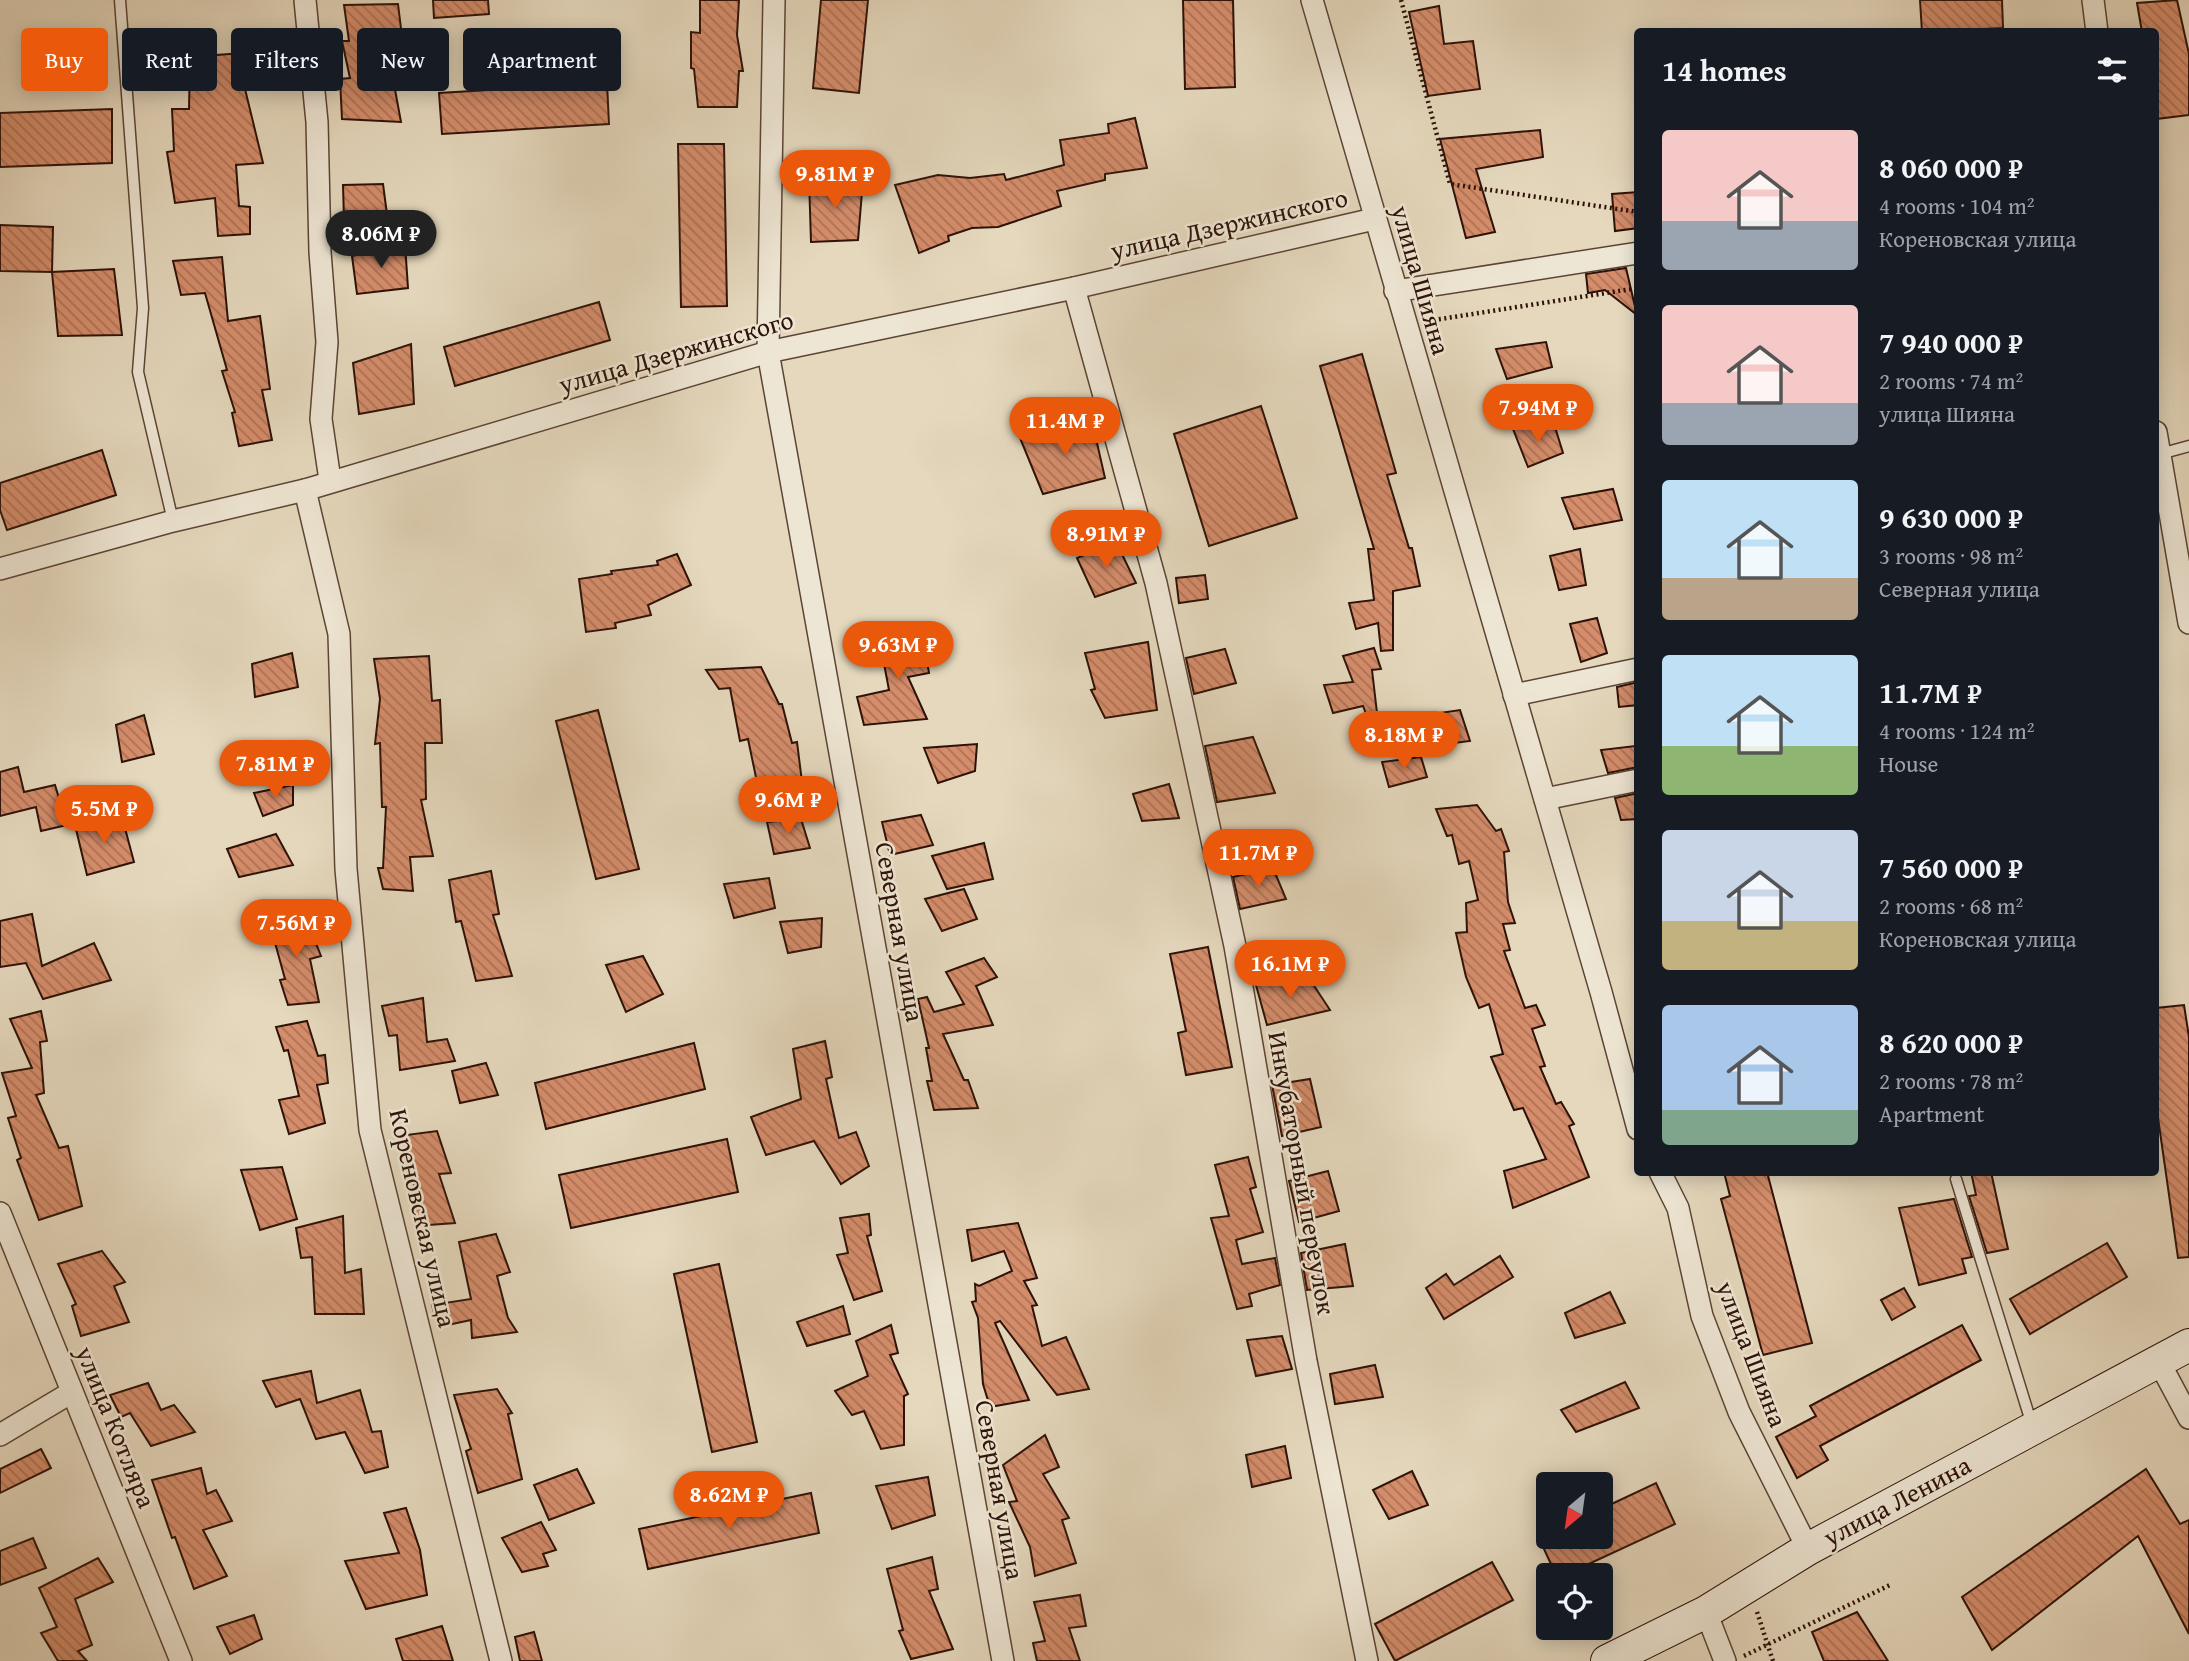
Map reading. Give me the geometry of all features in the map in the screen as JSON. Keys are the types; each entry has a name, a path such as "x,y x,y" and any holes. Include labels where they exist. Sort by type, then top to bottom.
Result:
{"main road":[{"name":"улица Ленина","path":"1607,1661 1706,1612 1808,1549 2189,1345"}],"street":[{"path":"305,0 317,122 320,251 327,342 321,419 330,480"},
{"name":"Северная улица","path":"774,0 768,352 1003,1661"},
{"name":"улица Шияна","path":"1312,0 1545,799 1634,1115"},
{"path":"2093,0 2096,28"},
{"name":"улица Дзержинского","path":"0,569 173,521 305,490 330,480 768,352 1074,288 1374,219"},
{"path":"1395,291 1634,254"},
{"name":"Инкубаторный переулок","path":"1074,288 1156,583 1235,946 1306,1361 1367,1661"},
{"path":"2159,448 2189,623"},
{"name":"Кореновская улица","path":"305,490 339,634 346,869 370,1130 500,1661"},
{"path":"1514,695 1634,670"},
{"path":"1545,799 1634,781"},
{"name":"улица Шияна","path":"1662,1176 1678,1208 1702,1316 1739,1412 1808,1549"},
{"name":"улица Котляра","path":"0,1213 181,1661"},
{"path":"2158,1360 2189,1418"},
{"path":"0,1435 72,1392"},
{"path":"1706,1612 1725,1661"}],"lane":[{"path":"120,0 143,308 138,372 173,521"},
{"path":"2160,454 2189,446"},
{"path":"1956,1179 2032,1428"}],"path":[{"path":"1401,0 1450,184 1634,211"},
{"path":"1419,322 1634,289"},
{"path":"1734,1661 1892,1584"},
{"path":"1756,1612 1773,1661"}],"building":[{"path":"433,0 488,0 489,14 434,18"},
{"path":"700,0 739,0 737,35 743,71 739,71 737,107 698,107 694,69 691,68 691,32 700,33"},
{"path":"821,0 868,0 859,93 813,88"},
{"path":"1183,0 1233,0 1235,87 1185,89"},
{"path":"1920,0 2002,0 2003,28 1922,28"},
{"path":"2177,0 2189,54 2189,115 2159,119 2159,28 2141,28 2137,3"},
{"path":"398,4 401,28 357,28 357,91 395,91 401,122 342,119 343,79 350,78 343,46 343,41 349,41 344,5"},
{"path":"1439,6 1444,44 1473,41 1480,89 1428,96 1409,12"},
{"path":"231,54 231,91 245,91 263,163 236,165 239,206 250,207 250,234 218,236 215,198 175,203 167,152 174,151 172,109 189,109 189,91 217,91 217,55"},
{"path":"607,91 609,124 442,134 439,93"},
{"path":"112,109 112,163 0,167 0,113"},
{"path":"1135,118 1147,168 1105,174 1105,180 1057,191 1061,206 998,227 972,228 948,236 949,241 919,253 895,185 938,175 970,178 1004,174 1006,180 1064,165 1060,140 1109,133 1108,124"},
{"path":"1540,130 1543,157 1476,169 1495,232 1466,238 1440,139"},
{"path":"678,144 724,144 727,306 681,307"},
{"path":"809,179 863,180 858,240 811,242"},
{"path":"383,184 388,222 344,220 343,185"},
{"path":"1634,192 1634,229 1615,231 1612,194"},
{"path":"0,225 53,227 52,272 0,271"},
{"path":"405,244 408,288 357,294 352,256"},
{"path":"222,257 228,321 260,316 270,389 262,390 272,440 239,446 232,413 235,412 222,371 227,370 205,293 181,295 173,261"},
{"path":"1626,268 1634,313 1605,290 1588,293 1586,274"},
{"path":"114,269 122,335 58,336 52,272"},
{"path":"599,302 610,340 455,386 444,347"},
{"path":"1546,342 1552,367 1507,379 1496,349"},
{"path":"411,344 414,404 359,414 353,363"},
{"path":"1362,354 1396,473 1387,475 1409,548 1412,548 1420,586 1393,591 1393,650 1381,651 1378,623 1356,629 1349,603 1374,600 1368,549 1374,549 1320,366"},
{"path":"1261,406 1297,518 1209,546 1174,434"},
{"path":"1092,421 1105,478 1043,494 1020,438"},
{"path":"1555,427 1563,453 1528,467 1513,429"},
{"path":"102,450 116,495 7,530 0,510 0,483"},
{"path":"1613,489 1622,520 1574,529 1562,498"},
{"path":"1116,542 1136,583 1095,597 1077,558"},
{"path":"1580,549 1586,585 1559,590 1550,556"},
{"path":"677,554 691,585 648,605 651,615 615,623 616,628 586,632 579,579 612,574 611,571 658,565 657,561"},
{"path":"1205,575 1208,599 1179,603 1176,578"},
{"path":"1597,618 1607,653 1581,662 1570,624"},
{"path":"922,631 929,673 908,677 927,719 864,725 857,697 889,690 879,637"},
{"path":"1148,642 1157,710 1105,718 1091,690 1095,689 1085,653"},
{"path":"1374,648 1381,669 1372,670 1379,730 1373,732 1363,706 1333,713 1324,685 1353,682 1343,656"},
{"path":"1225,649 1236,683 1194,694 1186,658"},
{"path":"292,653 298,687 255,697 252,664"},
{"path":"429,656 432,701 440,700 442,743 425,743 426,799 421,800 433,856 410,857 413,891 383,889 378,868 383,868 386,807 382,807 380,743 375,744 380,699 374,659"},
{"path":"761,667 779,704 782,704 792,743 797,742 802,782 758,787 748,739 740,741 730,688 719,689 706,670"},
{"path":"1634,683 1634,705 1619,707 1617,687"},
{"path":"598,710 639,869 596,879 556,721"},
{"path":"1460,710 1470,741 1423,747 1412,717"},
{"path":"144,715 154,754 122,762 116,725"},
{"path":"1253,737 1275,793 1217,802 1205,746"},
{"path":"977,744 975,771 938,783 924,748"},
{"path":"1634,746 1634,768 1608,773 1601,750"},
{"path":"1421,757 1427,777 1389,787 1382,762"},
{"path":"18,767 24,792 55,785 67,825 41,831 36,807 0,816 0,772"},
{"path":"1169,784 1179,818 1142,821 1133,794"},
{"path":"293,785 293,805 263,816 254,793"},
{"path":"1634,794 1634,819 1621,820 1615,798"},
{"path":"1477,805 1496,831 1501,829 1509,851 1504,852 1508,902 1515,923 1503,924 1510,950 1504,951 1525,1008 1536,1005 1545,1025 1532,1029 1545,1066 1540,1067 1556,1104 1561,1102 1574,1124 1569,1126 1589,1177 1513,1208 1504,1171 1546,1159 1523,1108 1514,1110 1491,1057 1503,1054 1489,1004 1479,1008 1466,977 1456,933 1467,932 1466,903 1478,900 1469,861 1459,864 1452,835 1447,836 1436,809"},
{"path":"921,815 933,845 890,855 882,822"},
{"path":"122,817 134,862 87,875 75,825"},
{"path":"801,819 810,848 774,854 767,822"},
{"path":"276,834 293,865 239,877 227,849"},
{"path":"984,843 993,879 947,889 932,856"},
{"path":"1273,868 1286,899 1240,909 1233,877"},
{"path":"491,871 499,914 493,915 512,976 476,981 461,921 456,922 449,880"},
{"path":"769,878 775,908 734,918 724,884"},
{"path":"964,889 977,919 942,931 925,899"},
{"path":"32,914 42,966 94,943 111,980 43,999 26,963 0,967 0,921"},
{"path":"306,918 321,956 310,959 319,1002 288,1005 280,980 285,979 269,921"},
{"path":"822,918 821,947 788,953 780,922"},
{"path":"1208,947 1232,1067 1186,1075 1178,1033 1186,1031 1170,954"},
{"path":"643,956 663,994 626,1012 606,965"},
{"path":"984,958 997,977 976,986 993,1025 943,1034 964,1080 968,1080 978,1108 934,1110 927,1081 932,1081 926,1048 929,1048 918,999 927,997 934,1012 964,1004 946,972"},
{"path":"1309,978 1330,1010 1267,1025 1256,985"},
{"path":"423,998 427,1042 447,1039 455,1061 400,1070 397,1035 389,1036 382,1006"},
{"path":"2184,1005 2189,1037 2189,1257 2178,1258 2159,1125 2159,1008"},
{"path":"41,1011 47,1041 40,1042 44,1093 36,1095 59,1148 68,1146 82,1206 39,1220 17,1160 21,1158 8,1118 16,1116 2,1073 32,1068 10,1019"},
{"path":"307,1021 318,1056 325,1055 328,1083 317,1085 325,1123 289,1134 279,1100 299,1096 288,1050 284,1051 276,1027"},
{"path":"825,1041 832,1077 826,1079 839,1138 856,1132 869,1166 841,1184 814,1141 766,1155 751,1117 801,1099 793,1049"},
{"path":"694,1043 705,1089 546,1129 535,1083"},
{"path":"486,1063 498,1095 460,1103 452,1071"},
{"path":"1310,1079 1321,1127 1282,1136 1272,1085"},
{"path":"437,1131 451,1173 439,1174 455,1223 415,1226 410,1191 415,1191 406,1135"},
{"path":"727,1139 738,1192 571,1228 559,1175"},
{"path":"1248,1157 1256,1187 1250,1189 1263,1232 1236,1240 1242,1264 1275,1258 1280,1285 1249,1294 1252,1306 1237,1309 1211,1218 1229,1216 1215,1165"},
{"path":"282,1167 297,1219 260,1230 241,1170"},
{"path":"1328,1171 1339,1211 1299,1222 1289,1181"},
{"path":"1725,1176 1768,1176 1812,1343 1763,1355 1721,1199 1730,1196"},
{"path":"1972,1176 1992,1176 2008,1249 1987,1253 1969,1196 1976,1195"},
{"path":"1954,1199 1972,1257 1962,1259 1966,1273 1919,1285 1899,1208"},
{"path":"869,1214 871,1235 867,1236 882,1291 854,1300 837,1255 848,1253 840,1218"},
{"path":"343,1216 345,1273 361,1269 364,1314 315,1314 312,1257 301,1258 296,1228"},
{"path":"1018,1223 1037,1278 1024,1281 1037,1305 1032,1306 1042,1346 1066,1337 1089,1389 1057,1395 1000,1321 995,1323 1029,1400 990,1407 983,1384 978,1318 972,1302 976,1301 975,1284 979,1286 1012,1271 1004,1251 972,1261 967,1230"},
{"path":"496,1234 510,1272 497,1276 508,1318 517,1332 472,1338 471,1320 438,1327 432,1305 471,1299 459,1242"},
{"path":"2107,1243 2127,1277 2030,1334 2010,1299"},
{"path":"1345,1244 1353,1286 1307,1290 1301,1253"},
{"path":"102,1251 125,1282 114,1286 129,1322 81,1336 72,1306 76,1304 58,1264"},
{"path":"1500,1256 1513,1277 1444,1319 1426,1288 1446,1274 1454,1285"},
{"path":"719,1264 757,1442 712,1452 674,1274"},
{"path":"1904,1288 1915,1307 1892,1320 1881,1300"},
{"path":"1610,1292 1625,1323 1575,1338 1565,1313"},
{"path":"843,1306 850,1334 807,1346 797,1322"},
{"path":"891,1325 898,1353 890,1355 908,1394 904,1396 904,1445 881,1449 864,1411 852,1415 835,1391 868,1376 856,1341"},
{"path":"1962,1325 1981,1360 1820,1446 1828,1460 1797,1478 1776,1437 1816,1416 1810,1406"},
{"path":"1282,1336 1292,1369 1256,1376 1247,1340"},
{"path":"1375,1365 1383,1397 1335,1404 1330,1374"},
{"path":"311,1371 317,1403 360,1390 372,1432 381,1431 388,1467 365,1473 345,1432 316,1439 300,1399 276,1407 263,1381"},
{"path":"1625,1382 1639,1408 1576,1432 1561,1410"},
{"path":"148,1383 161,1410 174,1405 195,1432 151,1446 130,1413 121,1417 110,1395"},
{"path":"497,1389 512,1413 508,1414 522,1479 478,1493 466,1451 471,1449 454,1395"},
{"path":"1045,1435 1059,1467 1043,1474 1069,1518 1062,1520 1076,1563 1035,1576 1030,1547 1009,1502 1017,1501 1003,1465"},
{"path":"1285,1446 1291,1478 1252,1487 1246,1455"},
{"path":"41,1449 51,1468 0,1493 0,1469"},
{"path":"201,1468 207,1494 216,1490 232,1521 203,1530 227,1576 194,1589 175,1537 172,1538 152,1480"},
{"path":"577,1469 594,1503 549,1520 534,1485"},
{"path":"2146,1469 2180,1524 2189,1520 2189,1634 2138,1536 1992,1650 1962,1597"},
{"path":"1412,1471 1428,1505 1389,1519 1373,1490"},
{"path":"928,1477 935,1515 892,1529 876,1486"},
{"path":"1656,1483 1675,1524 1591,1563 1550,1563 1544,1549 1614,1549 1614,1503"},
{"path":"811,1493 819,1533 648,1569 639,1529"},
{"path":"406,1508 420,1550 427,1595 366,1609 345,1561 399,1553 384,1513"},
{"path":"541,1522 556,1550 543,1554 548,1566 522,1572 502,1538"},
{"path":"33,1538 46,1568 0,1585 0,1551"},
{"path":"932,1557 938,1589 929,1591 953,1649 911,1659 899,1631 903,1630 887,1569"},
{"path":"98,1558 113,1582 75,1599 92,1645 78,1651 87,1661 58,1661 41,1633 57,1627 39,1588"},
{"path":"1492,1562 1513,1600 1395,1661 1375,1624"},
{"path":"1080,1595 1086,1626 1069,1628 1080,1661 1037,1661 1033,1643 1045,1641 1034,1602"},
{"path":"1857,1612 1888,1661 1824,1661 1812,1632"},
{"path":"254,1615 262,1639 230,1654 217,1627"},
{"path":"442,1626 453,1661 403,1661 396,1639"},
{"path":"534,1632 542,1661 520,1661 515,1637"}]}
